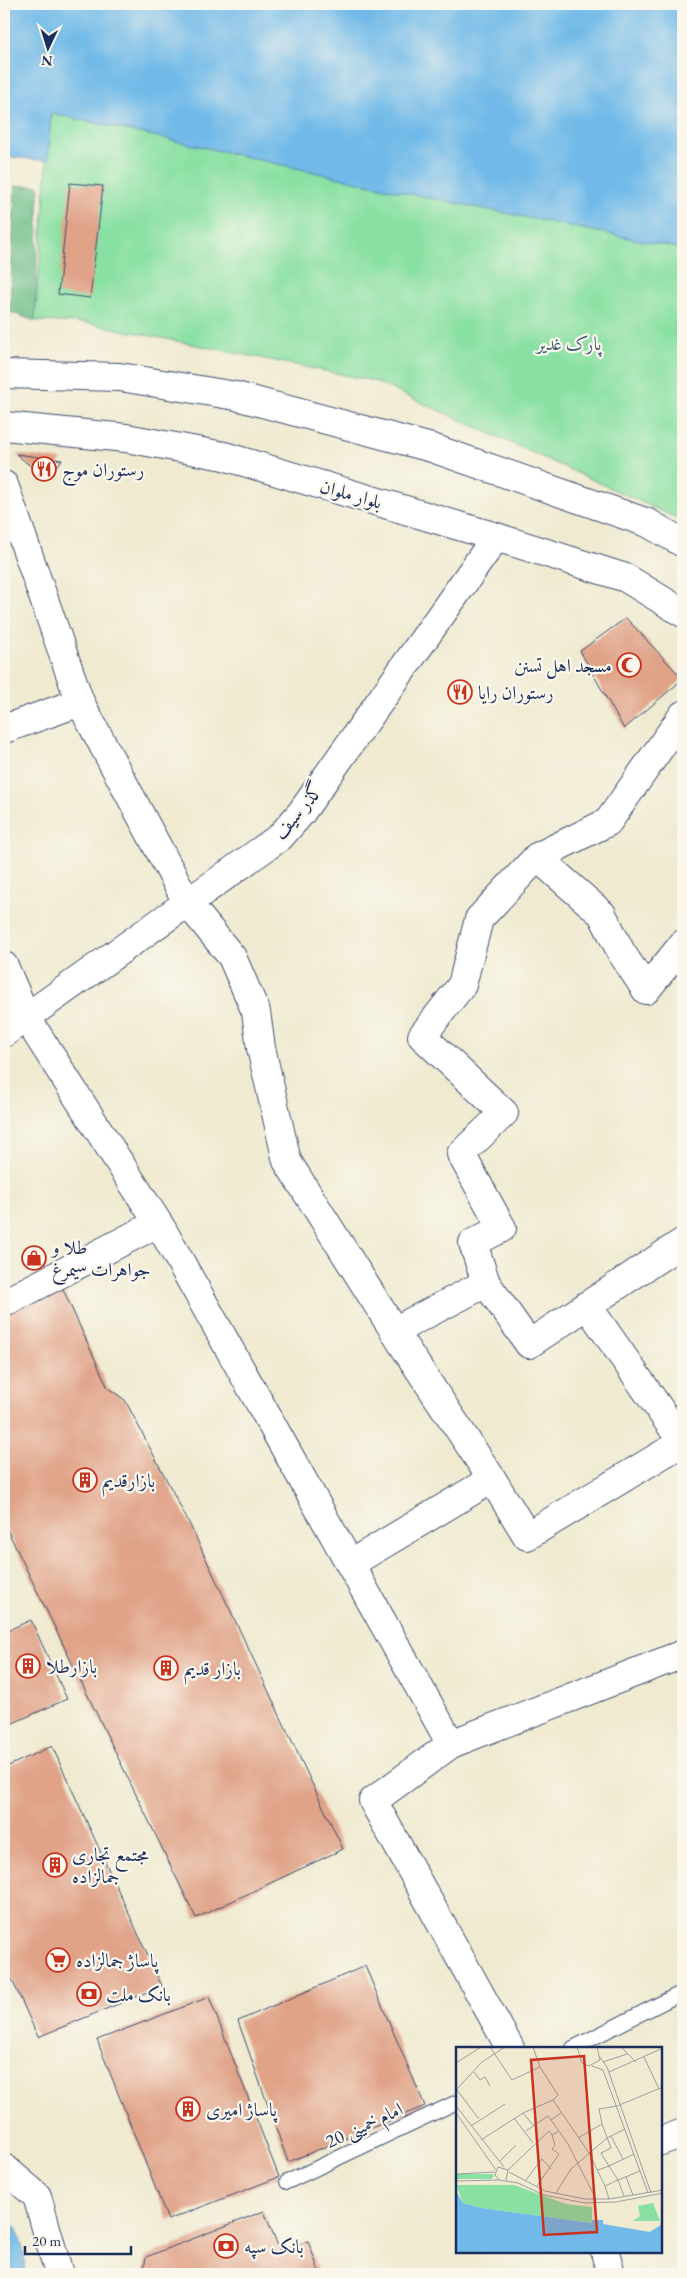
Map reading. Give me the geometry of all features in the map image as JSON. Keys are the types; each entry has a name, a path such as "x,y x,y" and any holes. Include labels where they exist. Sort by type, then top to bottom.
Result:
{"street":[{"path":"4,374 120,377 236,396 432,448 648,523 683,542"},
{"name":"بلوار ملوان","path":"4,426 126,438 224,456 496,536 626,578 683,614"},
{"path":"4,485 80,702 187,902 232,957 256,1012 261,1048 287,1161 394,1331 492,1478 528,1536 683,1442 587,1305"},
{"name":"گذر سیف","path":"4,1034 280,837 301,813 496,536"},
{"path":"4,729 80,702"},
{"path":"683,714 608,822 537,857 479,919 462,985 422,1036 504,1112 461,1154 502,1228 473,1243 486,1283 528,1344 683,1242"},
{"path":"537,857 602,914 621,952 646,990 683,944"},
{"path":"4,966 26,1018 158,1223 451,1744"},
{"path":"4,1303 158,1223"},
{"path":"394,1331 486,1283"},
{"path":"350,1564 492,1478"},
{"path":"509,2047 373,1801 451,1744 683,1654"},
{"path":"662,2141 683,2133"},
{"path":"4,2168 37,2196 59,2274"},
{"path":"605,2253 611,2274"}],"lane":[{"path":"575,2047 683,1992"},
{"name":"امام خمینی 20","path":"287,2182 456,2102"}],"green space":[{"name":"پارک غدیر","path":"51,113 421,196 683,249 683,521 374,381 87,323 35,321"},
{"path":"15,186 39,186 35,321 10,312"}],"water":[{"path":"4,4 683,4 683,249 421,196 51,113 48,161 4,156"},
{"path":"4,2211 10,2218 21,2240 26,2274 4,2274"}],"building":[{"path":"70,183 103,186 90,298 58,294"},
{"name":"رستوران موج","path":"16,454 62,460 45,478"},
{"name":"مسجد اهل تسنن","path":"626,618 683,679 624,729 580,651"},
{"path":"57,1276 108,1388 125,1400 189,1523 343,1849 196,1918 4,1523 4,1303"},
{"name":"بازارطلا","path":"31,1620 67,1699 4,1727 4,1632"},
{"name":"مجتمع تجاری جمالزاده","path":"52,1746 162,1986 38,2037 4,1962 4,1768"},
{"path":"365,1966 425,2106 288,2162 238,2021"},
{"name":"پاساژ امیری","path":"209,1997 279,2177 168,2220 97,2040"},
{"name":"بانک سپه","path":"264,2211 280,2251 308,2241 320,2274 143,2274 146,2257"}],"place":[{"name":"رستوران موج","path":"44,469"},
{"name":"مسجد اهل تسنن","path":"629,665"},
{"name":"رستوران رایا","path":"460,692"},
{"name":"طلا و جواهرات سیمرغ","path":"34,1258"},
{"name":"بازارقدیم","path":"85,1480"},
{"name":"بازارطلا","path":"28,1666"},
{"name":"بازار قدیم","path":"166,1668"},
{"name":"مجتمع تجاری جمالزاده","path":"55,1865"},
{"name":"پاساژ جمالزاده","path":"58,1960"},
{"name":"بانک ملت","path":"89,1994"},
{"name":"پاساژ امیری","path":"188,2109"},
{"name":"بانک سپه","path":"226,2246"}]}
